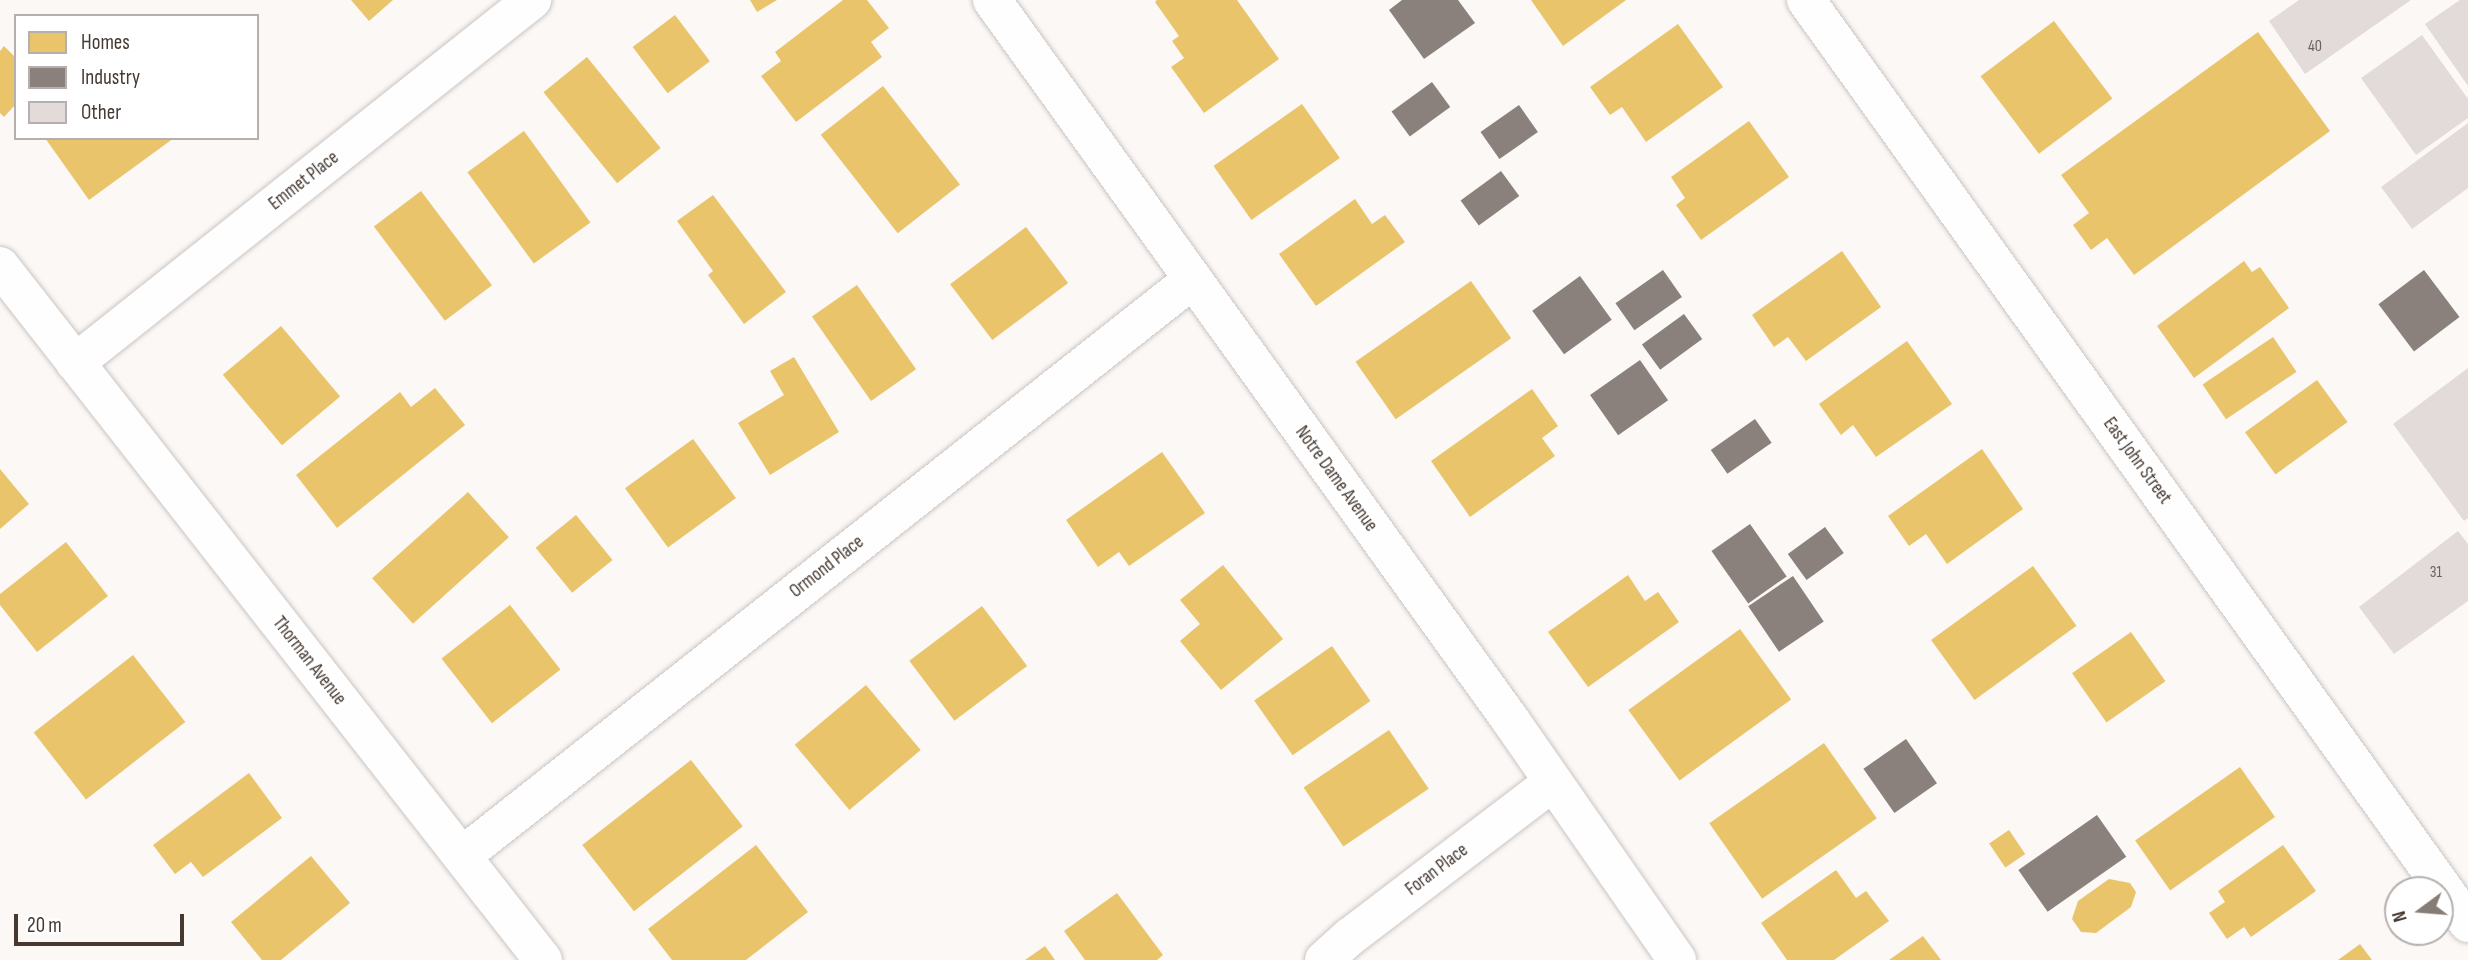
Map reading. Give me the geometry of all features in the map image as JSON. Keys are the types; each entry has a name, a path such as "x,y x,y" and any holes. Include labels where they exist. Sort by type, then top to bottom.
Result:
{"street":[{"name":"Emmet Place","path":"75,363 532,0"},
{"name":"Notre Dame Avenue","path":"992,0 1511,721 1677,960"},
{"name":"East John Street","path":"1806,0 2468,922"},
{"name":"Thorman Avenue","path":"0,266 543,960"},
{"name":"Ormond Place","path":"462,856 1192,280"},
{"name":"Foran Place","path":"1324,960 1351,936 1552,783"}],"building: Homes":[{"path":"351,0 393,0 369,21"},
{"path":"750,0 777,0 757,12"},
{"path":"843,0 867,0 889,28 871,42 882,57 796,122 761,76 781,61 775,52"},
{"path":"1237,0 1279,59 1204,113 1171,67 1184,58 1172,41 1179,36 1155,2"},
{"path":"1531,0 1626,0 1563,46"},
{"path":"675,15 710,61 668,93 633,47"},
{"path":"2054,21 2112,98 2039,154 1981,76"},
{"path":"1678,24 1723,87 1646,142 1622,107 1610,115 1590,87"},
{"path":"2258,32 2330,131 2134,275 2107,238 2091,250 2073,225 2089,213 2061,175"},
{"path":"4,46 14,56 14,106 4,117 0,113 0,51"},
{"path":"587,57 661,148 617,183 543,92"},
{"path":"883,86 960,185 898,233 821,135"},
{"path":"1302,104 1340,158 1251,220 1214,166"},
{"path":"1749,121 1789,177 1701,240 1676,205 1685,198 1671,177"},
{"path":"524,131 590,222 534,264 467,172"},
{"path":"46,140 171,140 89,200"},
{"path":"421,191 492,285 445,321 374,227"},
{"path":"713,195 786,292 744,324 708,275 713,271 677,221"},
{"path":"1355,199 1372,224 1385,215 1405,242 1316,306 1279,254"},
{"path":"1026,227 1068,283 992,340 950,284"},
{"path":"1842,251 1881,307 1806,361 1788,337 1774,347 1752,315"},
{"path":"2244,261 2252,272 2260,267 2289,308 2194,378 2157,326"},
{"path":"1471,281 1511,338 1396,419 1355,362"},
{"path":"857,285 916,369 871,401 812,317"},
{"path":"281,326 340,396 282,445 223,375"},
{"path":"2273,337 2296,372 2226,419 2203,385"},
{"path":"1907,341 1952,404 1876,457 1853,425 1841,435 1819,404"},
{"path":"794,357 839,432 770,475 738,423 784,395 770,371"},
{"path":"2317,380 2348,422 2276,474 2245,432"},
{"path":"435,388 465,425 337,528 296,475 400,392 411,407"},
{"path":"1532,389 1558,426 1542,438 1555,456 1470,517 1431,461"},
{"path":"693,439 736,498 668,547 625,488"},
{"path":"1982,449 2023,509 1947,564 1926,534 1909,546 1888,516"},
{"path":"1162,452 1205,513 1129,566 1119,552 1098,567 1066,520"},
{"path":"0,469 29,504 0,529"},
{"path":"468,492 509,537 413,624 372,578"},
{"path":"576,515 613,560 572,593 536,548"},
{"path":"66,542 108,596 37,652 0,605 0,594"},
{"path":"1223,565 1283,639 1221,690 1180,641 1200,624 1180,600"},
{"path":"2033,566 2076,626 1975,700 1931,640"},
{"path":"1628,575 1645,601 1658,592 1679,622 1588,687 1548,632"},
{"path":"510,605 560,670 492,723 441,659"},
{"path":"982,606 1027,666 954,721 909,661"},
{"path":"1740,629 1791,699 1679,780 1628,710"},
{"path":"2131,632 2165,681 2106,722 2072,673"},
{"path":"1332,646 1370,701 1293,755 1254,700"},
{"path":"133,655 185,722 86,800 34,733"},
{"path":"866,685 921,750 849,810 795,745"},
{"path":"1389,730 1429,789 1343,846 1304,788"},
{"path":"1824,743 1877,818 1762,899 1709,823"},
{"path":"691,760 743,826 634,911 582,845"},
{"path":"2240,767 2275,817 2170,890 2135,840"},
{"path":"249,773 282,818 203,877 191,862 175,874 153,845"},
{"path":"2009,830 2025,854 2005,867 1989,843"},
{"path":"756,845 808,912 746,960 672,960 648,929"},
{"path":"2283,845 2316,891 2251,937 2244,927 2227,939 2209,913 2225,902 2218,891"},
{"path":"311,856 350,903 281,960 262,960 231,922"},
{"path":"1836,870 1856,898 1866,891 1889,921 1834,960 1787,960 1761,923"},
{"path":"2109,879 2130,883 2136,892 2131,907 2096,933 2081,932 2072,919 2078,901"},
{"path":"1117,893 1163,955 1157,960 1085,960 1064,931"},
{"path":"1923,936 1941,960 1889,960"},
{"path":"2360,944 2372,960 2338,960"},
{"path":"1045,946 1055,960 1025,960"}],"building: Industry":[{"path":"1402,0 1458,0 1475,23 1424,59 1389,10"},
{"path":"1432,82 1450,107 1410,136 1392,111"},
{"path":"1519,105 1538,132 1499,159 1480,132"},
{"path":"1501,171 1519,196 1479,225 1461,200"},
{"path":"1663,270 1682,297 1634,330 1615,303"},
{"path":"2424,270 2460,317 2414,351 2378,304"},
{"path":"1580,276 1612,320 1564,354 1532,311"},
{"path":"1684,314 1702,339 1660,370 1642,345"},
{"path":"1640,360 1668,400 1618,435 1590,395"},
{"path":"1755,419 1772,443 1727,474 1711,450"},
{"path":"1750,524 1787,576 1748,603 1711,551"},
{"path":"1825,527 1844,553 1807,580 1788,554"},
{"path":"1793,576 1824,622 1779,652 1748,606"},
{"path":"1906,739 1937,783 1894,813 1863,769"},
{"path":"2097,815 2126,857 2048,912 2018,870"}],"building: Other":[{"path":"2299,0 2411,0 2305,74 2269,21"},
{"path":"2460,0 2468,0 2468,86 2425,24"},
{"path":"2422,35 2468,99 2468,118 2416,155 2361,78"},
{"path":"2468,123 2468,188 2412,229 2381,187"},
{"path":"2468,368 2468,518 2464,521 2393,424"},
{"path":"2458,531 2468,544 2468,601 2394,654 2359,607"}]}
